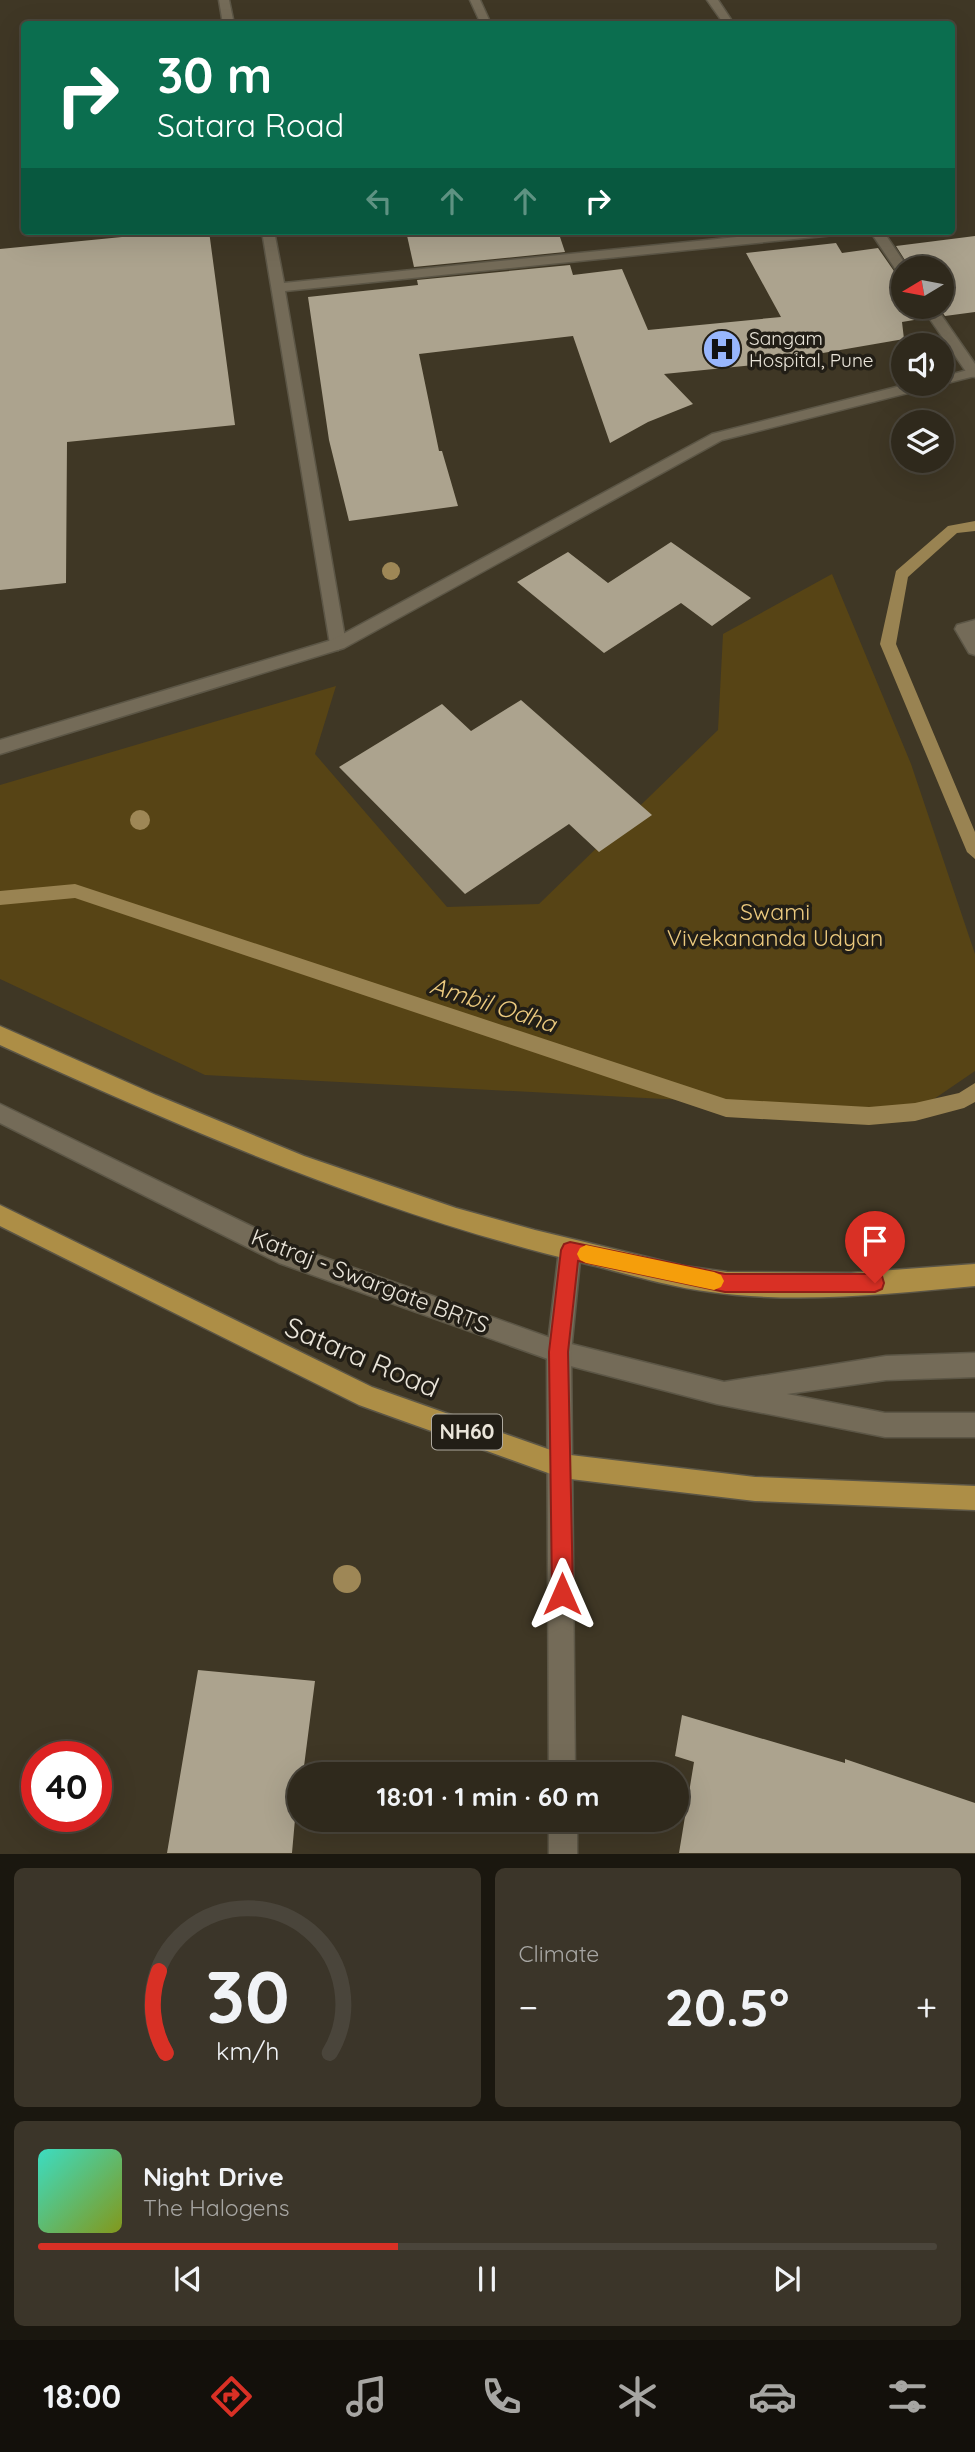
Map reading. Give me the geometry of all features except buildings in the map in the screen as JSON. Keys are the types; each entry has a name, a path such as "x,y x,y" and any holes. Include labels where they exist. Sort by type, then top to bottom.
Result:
{"highway":[{"path":"0,1035 252,1144 350,1181 412,1204 570,1250 725,1283 900,1283 975,1275"},
{"name":"Satara Road","path":"0,1215 367,1397 562,1466 755,1489 975,1498"}],"street":[{"path":"224,0 228,21"},
{"path":"475,0 484,21"},
{"path":"712,0 727,21"},
{"path":"269,235 338,644"},
{"path":"279,288 795,235"},
{"path":"879,235 893,256"},
{"path":"937,319 974,372 954,378"},
{"path":"0,747 338,644 717,436 891,393"},
{"path":"975,626 963,629 975,649"},
{"name":"Katraj - Swargate BRTS","path":"0,1113 287,1255 559,1352 718,1392 885,1425 975,1425"},
{"path":"562,1762 562,1466 559,1352 570,1250"},
{"name":"Katraj - Swargate BRTS","path":"718,1392 886,1368 975,1365"},
{"path":"563,1832 563,1853"}],"green space":[{"name":"Swami Vivekananda Udyan","path":"832,574 911,764 975,954 975,1071 915,1112 205,1075 0,979 0,785 336,686 315,754 447,907 539,904 718,730 723,634"}],"waterway":[{"name":"Ambil Odha","path":"975,526 953,529 901,575 888,644 975,852"},
{"name":"Ambil Odha","path":"0,898 75,891 726,1108 869,1116 915,1112 964,1100 975,1091"}],"slow traffic":[{"path":"586,1254 714,1281"}],"place":[{"name":"Sangam Hospital, Pune","path":"722,349"}],"route":[{"path":"562,1594 559,1352 570,1250 725,1283 875,1283"}]}
